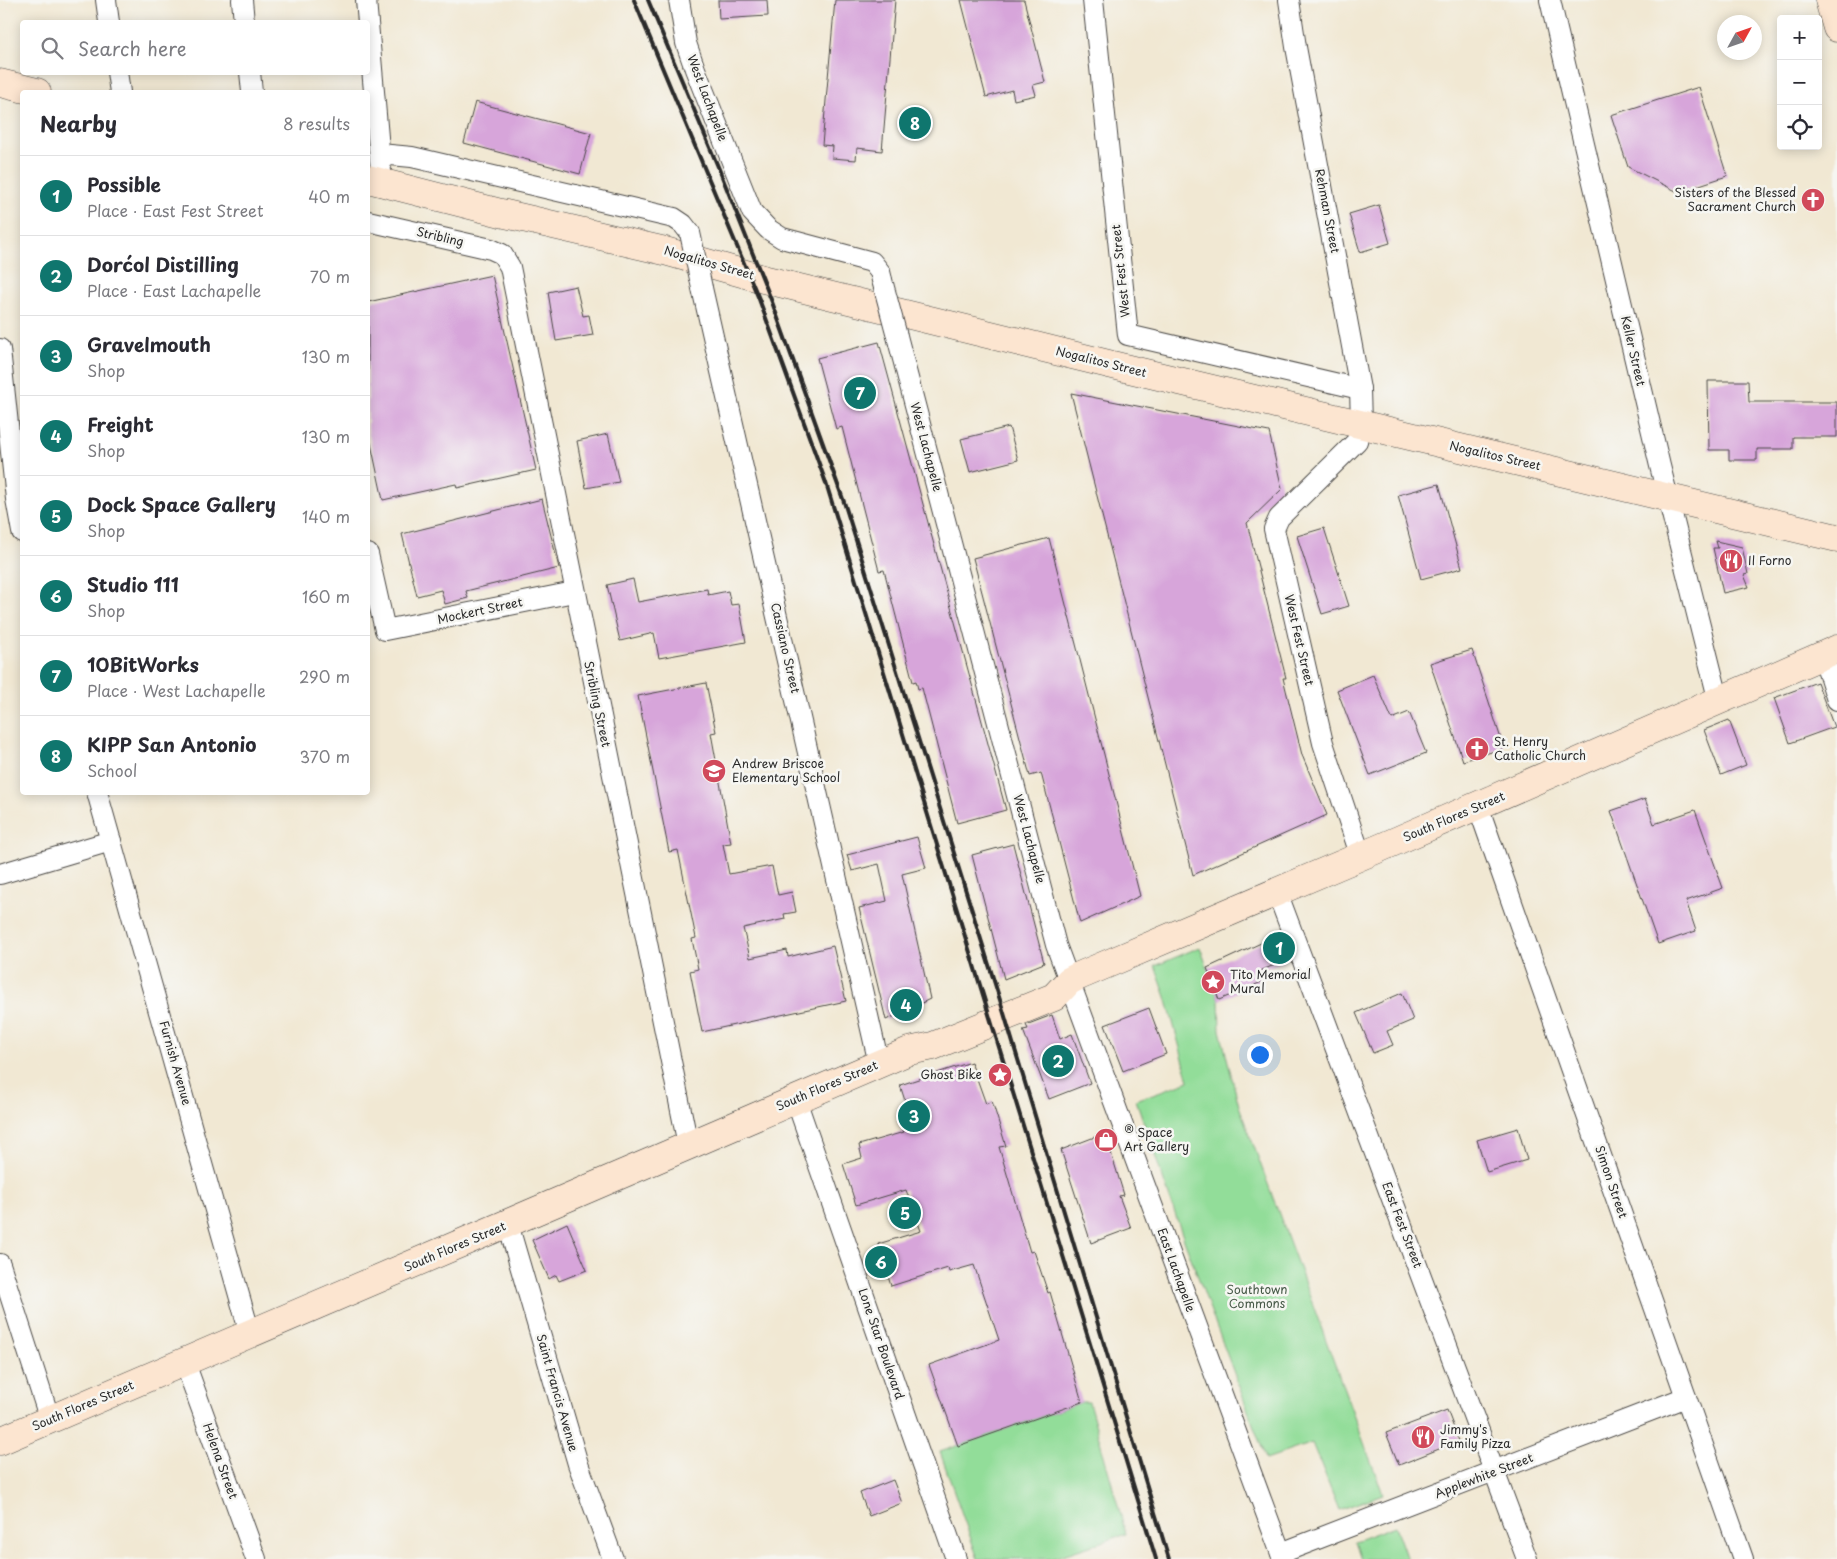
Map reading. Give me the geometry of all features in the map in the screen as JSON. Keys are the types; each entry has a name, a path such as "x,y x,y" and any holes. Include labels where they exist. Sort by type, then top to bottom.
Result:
{"main road":[{"path":"1829,0 1837,28"},
{"path":"0,83 29,90"},
{"name":"Nogalitos Street","path":"375,181 666,251 763,279 1124,368 1837,538"},
{"name":"South Flores Street","path":"0,1441 909,1051 930,1032 1000,1000 1048,980 1068,981 1361,857 1830,652"}],"street":[{"path":"106,0 109,20"},
{"path":"242,0 244,20"},
{"path":"366,0 368,20"},
{"name":"West Lachapelle","path":"679,0 686,43 695,70 752,212 768,229 782,238 872,262 880,272 1054,936 1068,981"},
{"name":"West Fest Street","path":"1093,0 1128,335 1360,389"},
{"name":"Rehman Street","path":"1289,0 1296,47 1360,389 1361,423"},
{"name":"Keller Street","path":"1550,0 1668,497 1719,702"},
{"path":"370,44 380,154 375,181"},
{"path":"117,75 120,90"},
{"path":"250,75 252,90"},
{"name":"Nogalitos Street","path":"380,154 412,157 674,218 683,224 690,233"},
{"name":"Stribling","path":"370,221 491,249 502,254 507,262"},
{"name":"Cassiano Street","path":"690,233 879,1064"},
{"name":"Stribling Street","path":"507,262 510,266 574,592 688,1145"},
{"path":"1,358 20,521"},
{"name":"West Fest Street","path":"1361,423 1358,441 1279,518 1274,528 1323,743 1361,857"},
{"name":"Mockert Street","path":"370,563 385,630 574,592"},
{"path":"1830,652 1837,700"},
{"name":"Furnish Avenue","path":"98,795 250,1334"},
{"name":"Simon Street","path":"1478,806 1743,1559"},
{"path":"0,874 111,841"},
{"name":"East Fest Street","path":"1277,892 1527,1559"},
{"name":"East Lachapelle","path":"1068,981 1282,1556"},
{"name":"Lone Star Boulevard","path":"796,1100 956,1559"},
{"name":"Saint Francis Avenue","path":"508,1224 578,1464 613,1559"},
{"path":"0,1264 50,1420"},
{"name":"Helena Street","path":"185,1363 256,1559"},
{"name":"Applewhite Street","path":"1282,1556 1686,1397"}],"green space":[{"name":"Southtown Commons","path":"1200,947 1219,1000 1220,1030 1239,1106 1383,1494 1339,1510 1312,1443 1266,1459 1182,1234 1136,1100 1189,1081 1166,997 1155,966"},
{"path":"1082,1402 1089,1402 1126,1534 1051,1559 978,1559 940,1452"},
{"path":"1395,1526 1407,1559 1361,1559 1355,1541"}],"building":[{"path":"718,0 767,0 768,16 719,19"},
{"path":"835,0 895,0 882,151 857,148 856,160 832,158 833,146 822,145"},
{"path":"961,0 1024,0 1045,82 1033,85 1036,95 1014,100 1012,90 986,97"},
{"path":"1699,87 1727,176 1678,192 1628,167 1611,115"},
{"path":"475,102 591,133 580,174 464,143"},
{"path":"1379,205 1390,243 1360,252 1349,214"},
{"path":"492,275 536,470 457,488 456,484 383,500 370,439 370,302"},
{"path":"576,286 583,316 589,315 593,335 556,341 548,292"},
{"path":"879,342 1006,810 957,823 922,688 918,689 916,681 913,682 884,570 879,571 842,427 836,429 817,358"},
{"path":"1708,381 1748,381 1749,402 1837,402 1837,437 1793,437 1793,449 1757,449 1757,460 1729,460 1729,450 1709,450"},
{"path":"1071,393 1269,432 1282,489 1247,523 1286,678 1283,678 1302,755 1327,815 1193,875"},
{"path":"1009,427 1018,460 970,472 961,439"},
{"path":"608,434 619,482 586,488 577,441"},
{"path":"1439,484 1462,568 1421,579 1398,495"},
{"path":"542,499 559,568 466,591 468,598 445,604 441,590 417,596 402,534"},
{"path":"1324,528 1349,606 1322,614 1297,536"},
{"path":"1049,538 1140,896 1080,923 1041,773 1030,776 973,558"},
{"name":"Il Forno","path":"1716,541 1742,547 1748,574 1744,575 1749,587 1723,593 1713,548 1718,548"},
{"path":"633,579 638,602 707,589 708,595 728,591 731,605 739,604 746,642 659,658 654,633 620,641 607,585"},
{"path":"1472,650 1504,748 1463,761 1430,663"},
{"path":"1373,675 1392,719 1409,712 1426,753 1370,775 1337,690"},
{"path":"1817,682 1834,727 1790,743 1774,698"},
{"path":"706,683 716,732 711,733 731,843 723,844 729,874 772,866 778,895 792,892 796,912 784,914 785,919 743,928 750,958 787,950 788,957 833,946 846,1001 702,1032 690,971 698,969 692,939 696,938 678,850 669,852 638,696"},
{"path":"1729,720 1746,765 1721,775 1704,730"},
{"path":"1645,799 1654,824 1695,810 1723,888 1686,901 1696,931 1658,944 1611,811"},
{"path":"917,837 926,868 902,874 930,999 886,1020 859,908 887,901 879,864 852,871 847,855"},
{"path":"1013,844 1044,963 1004,979 972,855"},
{"path":"1274,937 1284,961 1260,971 1264,981 1219,1000 1207,968"},
{"path":"1402,993 1413,1020 1387,1031 1393,1045 1373,1053 1356,1013"},
{"path":"1149,1008 1166,1054 1123,1071 1105,1025"},
{"path":"1052,1015 1060,1039 1072,1034 1090,1083 1049,1099 1023,1030 1028,1029 1026,1025"},
{"path":"971,1062 986,1104 992,1101 1006,1146 999,1147 1030,1252 1034,1251 1048,1293 1050,1292 1082,1402 958,1446 929,1365 999,1340 974,1265 949,1272 948,1268 891,1286 878,1244 921,1231 906,1190 856,1205 843,1164 862,1158 859,1145 904,1132 897,1111 907,1107 900,1085"},
{"path":"1518,1128 1527,1160 1487,1172 1477,1140"},
{"path":"1105,1133 1124,1195 1119,1196 1131,1228 1091,1243 1061,1150"},
{"path":"567,1223 587,1270 559,1281 556,1275 549,1279 532,1240"},
{"name":"Jimmy's Family Pizza","path":"1447,1410 1459,1441 1399,1465 1386,1433"},
{"path":"893,1480 902,1503 869,1516 860,1493"}],"railway":[{"path":"634,0 759,299 826,483 1156,1559"},
{"path":"648,0 772,302 844,502 1000,1000 1169,1559"}],"place":[{"name":"KIPP San Antonio","path":"915,123"},
{"name":"Sisters of the Blessed Sacrament Church","path":"1813,200"},
{"name":"10BitWorks","path":"860,393"},
{"name":"Il Forno","path":"1731,561"},
{"name":"St. Henry Catholic Church","path":"1477,749"},
{"name":"Andrew Briscoe Elementary School","path":"714,771"},
{"name":"Possible","path":"1279,948"},
{"name":"Tito Memorial Mural","path":"1213,982"},
{"name":"Freight","path":"906,1005"},
{"name":"Dorćol Distilling","path":"1058,1061"},
{"name":"Ghost Bike","path":"1000,1075"},
{"name":"Gravelmouth","path":"914,1116"},
{"name":"® Space Art Gallery","path":"1106,1140"},
{"name":"Dock Space Gallery","path":"905,1213"},
{"name":"Studio 111","path":"881,1262"},
{"name":"Jimmy's Family Pizza","path":"1423,1437"}]}
